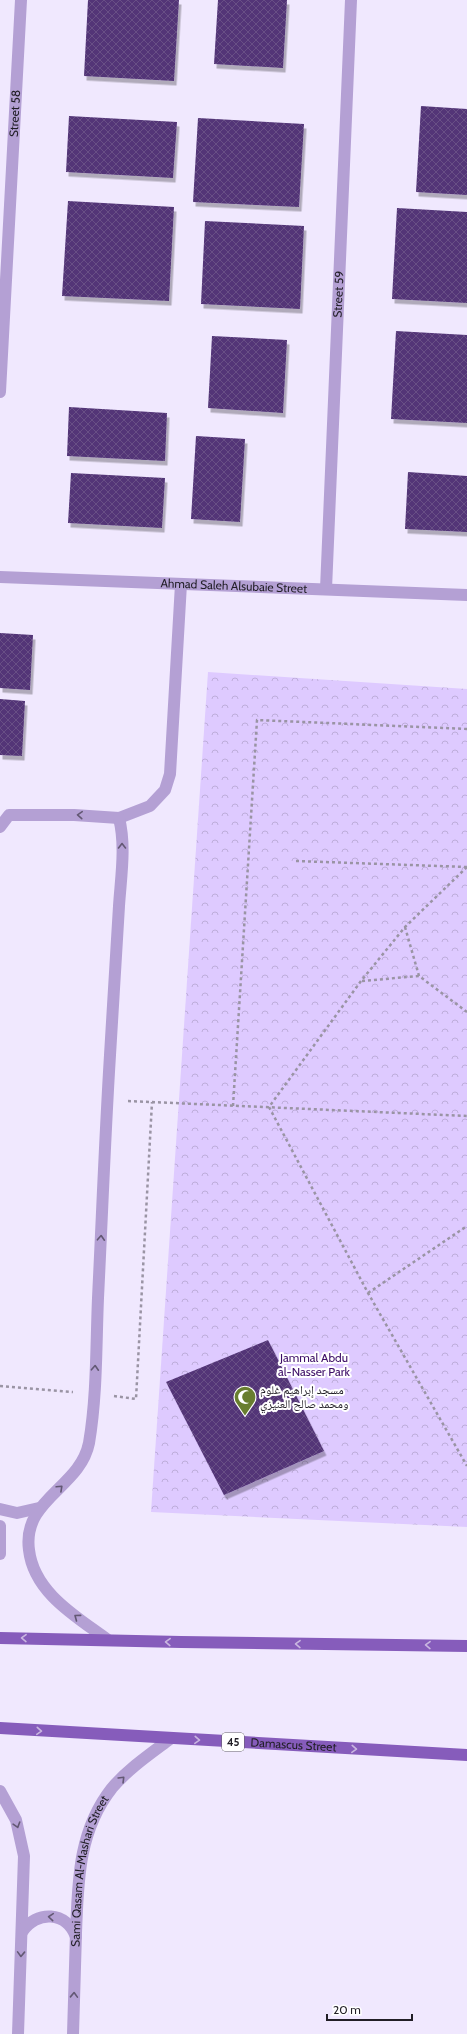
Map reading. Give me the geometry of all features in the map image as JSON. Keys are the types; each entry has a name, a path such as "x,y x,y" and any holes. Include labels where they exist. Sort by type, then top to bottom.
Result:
{"main road":[{"path":"0,1638 467,1646"},
{"name":"Damascus Street","path":"0,1728 467,1755"}],"street":[{"name":"Street 58","path":"0,392 4,227 21,0"},
{"name":"Street 59","path":"326,589 351,0"},
{"name":"Ahmad Saleh Alsubaie Street","path":"0,577 467,594"},
{"path":"0,827 10,815 74,815 119,818 150,806 165,790 170,774 181,584"},
{"path":"108,1640 51,1595 43,1586 34,1569 29,1552 28,1541 31,1522 39,1508 68,1481 80,1463 88,1445 94,1394 108,1100 123,849 119,818"},
{"path":"0,1509 17,1514 39,1508"},
{"path":"0,1526 0,1554"},
{"name":"Sami Qasam Al-Mashari Street","path":"73,2034 80,1859 86,1837 96,1813 112,1788 133,1767 170,1739"},
{"path":"0,1791 16,1820 24,1856 18,2034"},
{"path":"22,1932 34,1920 41,1916 50,1915 59,1917 67,1922 73,1929 76,1938"}],"path":[{"path":"233,1106 257,720 467,729"},
{"path":"296,861 467,867"},
{"path":"269,1107 362,981 405,927 467,867"},
{"path":"405,927 419,976 467,1012"},
{"path":"362,981 419,976"},
{"path":"108,1100 467,1116"},
{"path":"269,1107 368,1293 467,1466"},
{"path":"368,1293 467,1226"}],"green space":[{"name":"Jammal Abdu al-Nasser Park","path":"208,672 467,689 467,1527 151,1512"}],"building":[{"path":"88,0 179,0 174,81 84,76"},
{"path":"218,0 287,0 283,68 214,64"},
{"path":"421,106 467,109 467,195 416,192"},
{"path":"69,116 177,122 173,178 66,172"},
{"path":"198,118 304,124 299,207 193,202"},
{"path":"68,201 174,207 169,301 62,296"},
{"path":"397,208 467,212 467,303 392,299"},
{"path":"205,221 304,226 300,309 201,304"},
{"path":"396,331 467,335 467,423 391,419"},
{"path":"212,336 287,340 283,413 208,408"},
{"path":"69,407 167,413 165,461 67,456"},
{"path":"196,436 245,439 240,522 191,519"},
{"path":"408,472 467,476 467,532 405,529"},
{"path":"71,473 165,478 162,528 68,523"},
{"path":"0,633 33,635 30,690 0,688"},
{"path":"0,699 25,701 22,756 0,755"},
{"name":"مسجد إبراهيم غلوم ومحمد صالح العنيزي","path":"268,1340 324,1451 224,1495 166,1382"}],"place":[{"name":"مسجد إبراهيم غلوم ومحمد صالح العنيزي","path":"245,1416"}]}
